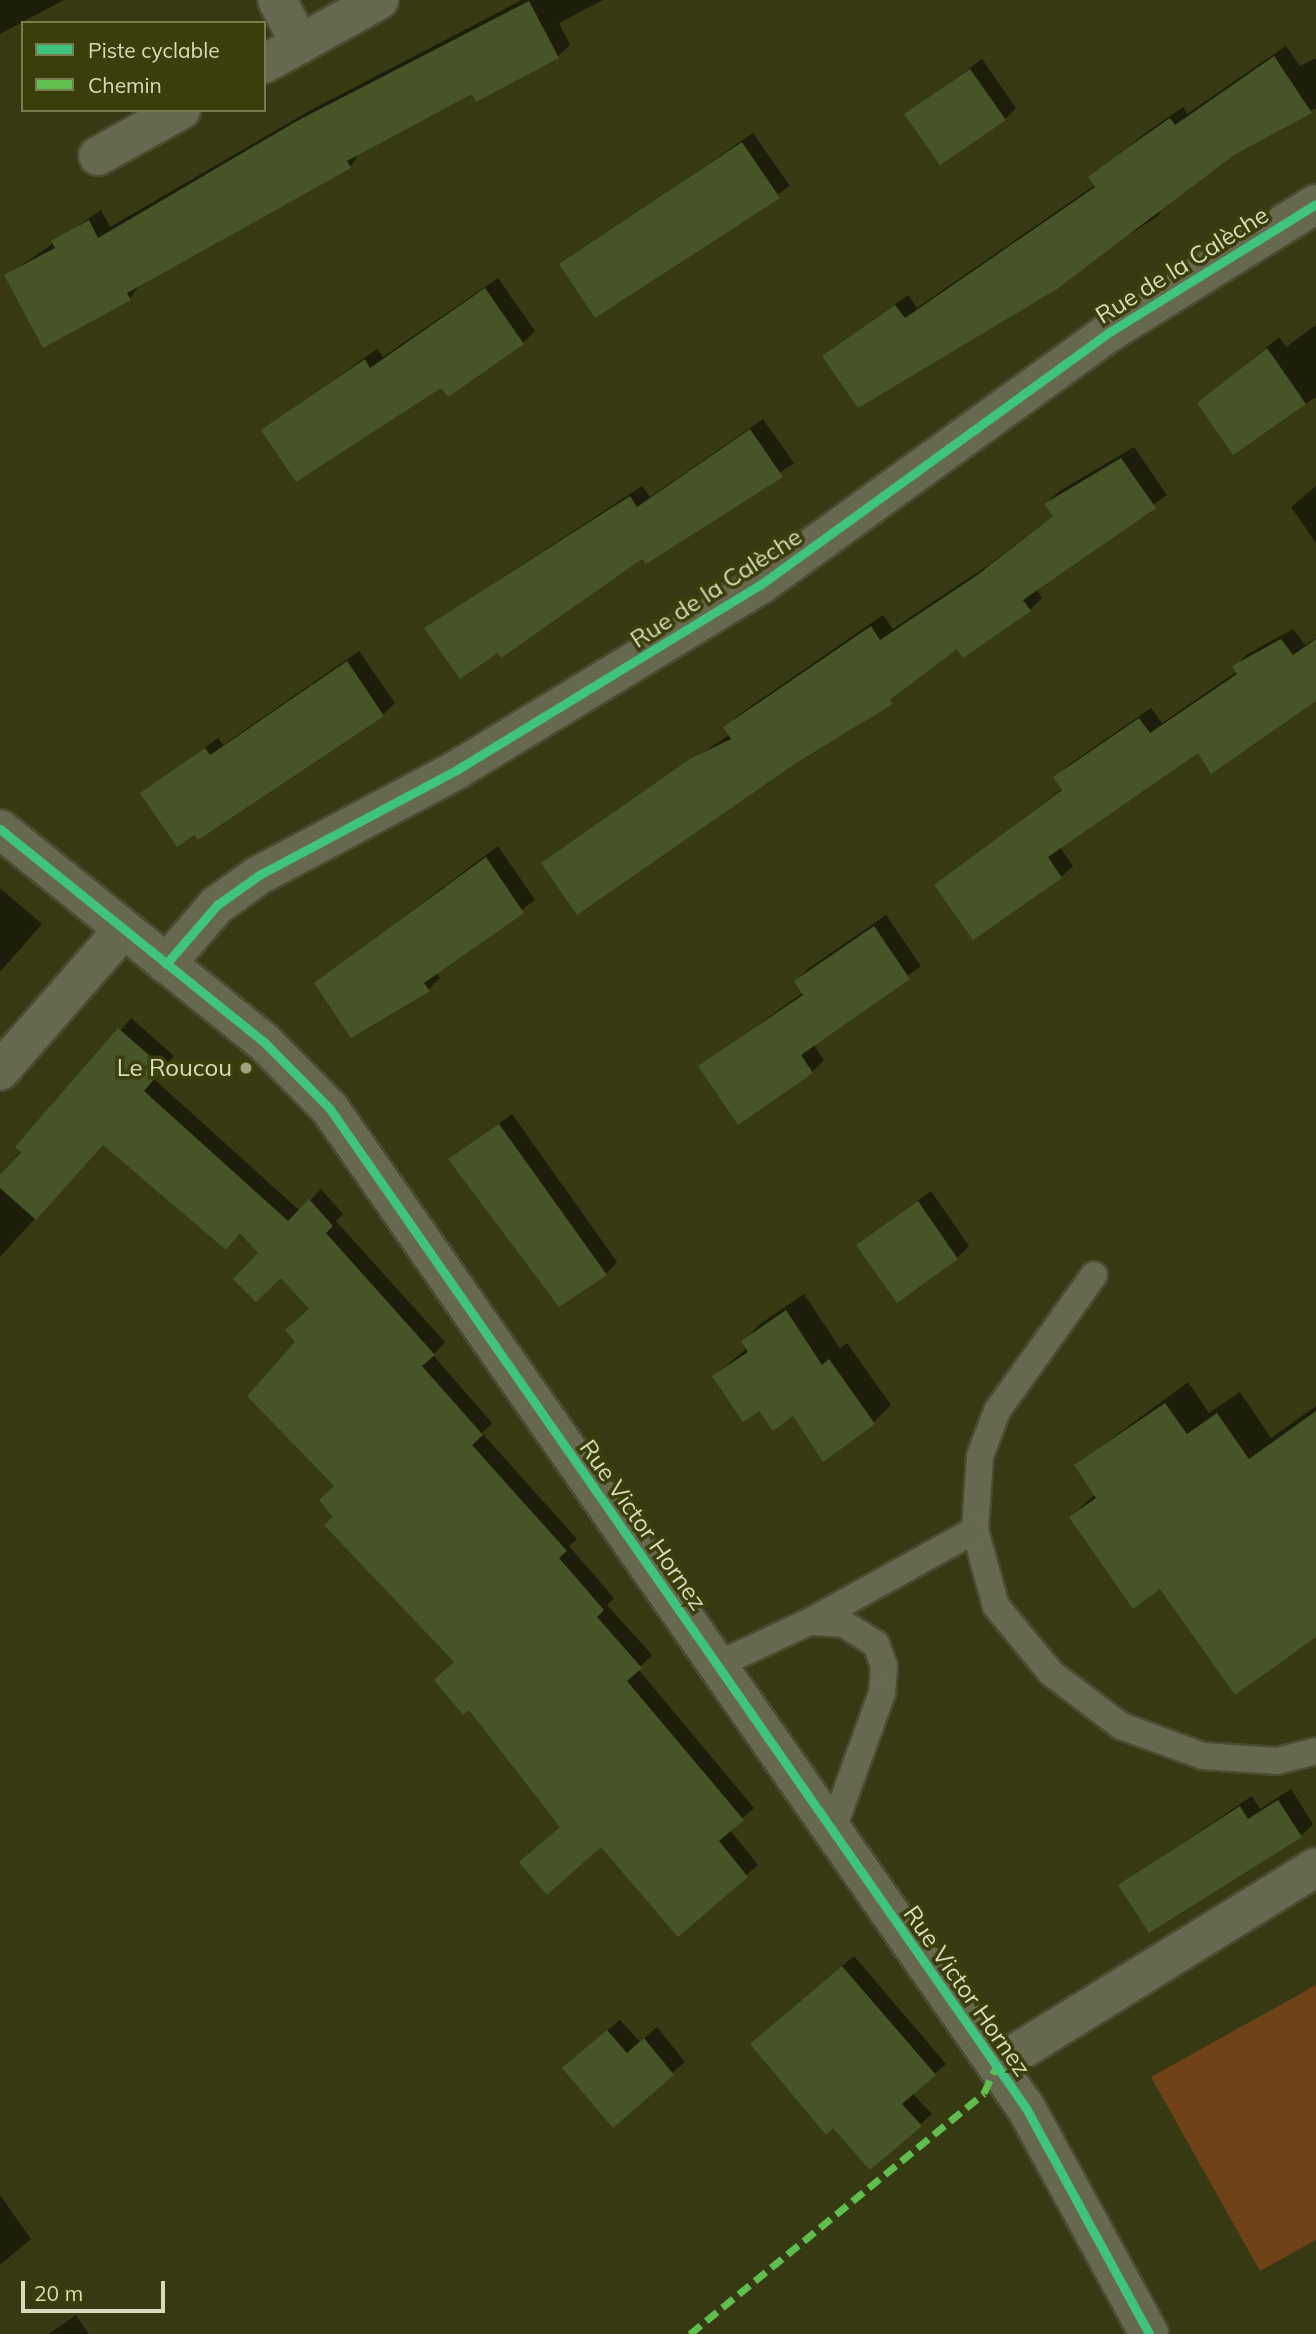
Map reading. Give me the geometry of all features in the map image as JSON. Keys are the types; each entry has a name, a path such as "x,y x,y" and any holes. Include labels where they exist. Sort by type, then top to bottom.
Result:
{"street":[{"path":"277,0 300,44"},
{"path":"266,63 379,0"},
{"path":"98,156 177,112"},
{"name":"Rue de la Calèche","path":"166,964 217,905 259,875 458,769 760,585 1108,332 1316,204"},
{"name":"Rue Victor Hornez","path":"0,830 281,1057 330,1109 997,2065 1056,2158 1149,2334"},
{"path":"0,1071 123,930"},
{"path":"997,2065 1316,1867"}],"lane":[{"path":"1094,1275 997,1411 980,1456 975,1530 996,1606 1051,1673 1121,1726 1203,1756 1277,1761 1316,1751"},
{"path":"717,1665 810,1622 975,1530"},
{"path":"810,1622 844,1624 867,1634 884,1665 877,1715 832,1831"}],"shaded area":[{"path":"1316,1985 1316,2240 1260,2271 1151,2077"}],"building":[{"path":"529,1 559,58 476,102 472,94 347,161 351,168 127,293 131,300 43,348 4,275 55,248 51,241 89,220 98,238 297,121"},
{"path":"1274,56 1312,113 1234,155 1057,289 858,408 822,356 895,305 905,318 1095,187 1088,177 1130,146 1170,118 1175,125"},
{"path":"970,69 1006,120 940,165 904,114"},
{"path":"742,142 780,198 595,318 559,264"},
{"path":"485,288 524,344 448,397 441,388 296,482 261,430 365,359 370,368"},
{"path":"1267,348 1306,404 1233,455 1197,403"},
{"path":"750,429 783,477 646,564 642,559 501,658 498,653 460,679 424,628 630,496 637,507"},
{"path":"1121,458 1156,508 1023,600 1031,611 963,658 957,649 890,700 893,704 796,763 577,915 541,863 690,759 731,739 723,727 871,626 880,640 976,576 1053,516 1044,504"},
{"path":"1281,639 1293,655 1316,639 1316,701 1211,774 1198,753 1048,857 1062,878 973,940 934,885 1062,790 1053,777 1139,718 1150,733 1237,674 1232,666"},
{"path":"347,661 384,716 198,840 194,835 177,847 140,793 205,748 210,755"},
{"path":"486,857 524,913 424,983 430,991 351,1038 314,983"},
{"path":"874,926 910,979 801,1055 813,1073 738,1125 698,1066 803,995 794,981"},
{"path":"118,1028 164,1068 144,1091 288,1221 309,1199 333,1226 326,1233 435,1355 422,1366 483,1435 472,1445 567,1551 559,1558 604,1610 597,1617 642,1668 627,1681 744,1820 719,1841 748,1877 678,1937 601,1847 547,1895 519,1862 560,1827 469,1710 463,1715 434,1680 454,1662 324,1525 333,1517 319,1500 334,1486 247,1396 295,1342 285,1330 309,1309 281,1278 256,1302 233,1279 258,1253 240,1233 226,1250 103,1145 36,1220 0,1188 0,1175 21,1152 15,1147"},
{"path":"499,1124 607,1275 559,1307 448,1159"},
{"path":"918,1201 958,1259 897,1303 856,1245"},
{"path":"786,1310 822,1365 829,1359 875,1424 823,1462 793,1416 773,1431 759,1411 743,1422 712,1376 748,1352 741,1341"},
{"path":"1165,1403 1187,1434 1217,1413 1249,1459 1316,1411 1316,1637 1235,1695 1160,1589 1133,1609 1069,1517 1096,1498 1074,1465"},
{"path":"1278,1800 1302,1837 1149,1933 1118,1885 1240,1806 1248,1819"},
{"path":"842,1966 936,2075 902,2104 922,2126 870,2170 833,2128 826,2135 750,2044"},
{"path":"607,2030 627,2053 644,2038 674,2075 613,2128 562,2068"}],"marked path":[{"path":"690,2334 984,2093 997,2065"}],"cycle path":[{"path":"166,964 217,905 259,875 458,769 760,585 1108,333 1316,204"},
{"path":"0,829 264,1042 330,1109 1026,2108 1149,2334"}],"place":[{"name":"Le Roucou","path":"246,1068"}]}
